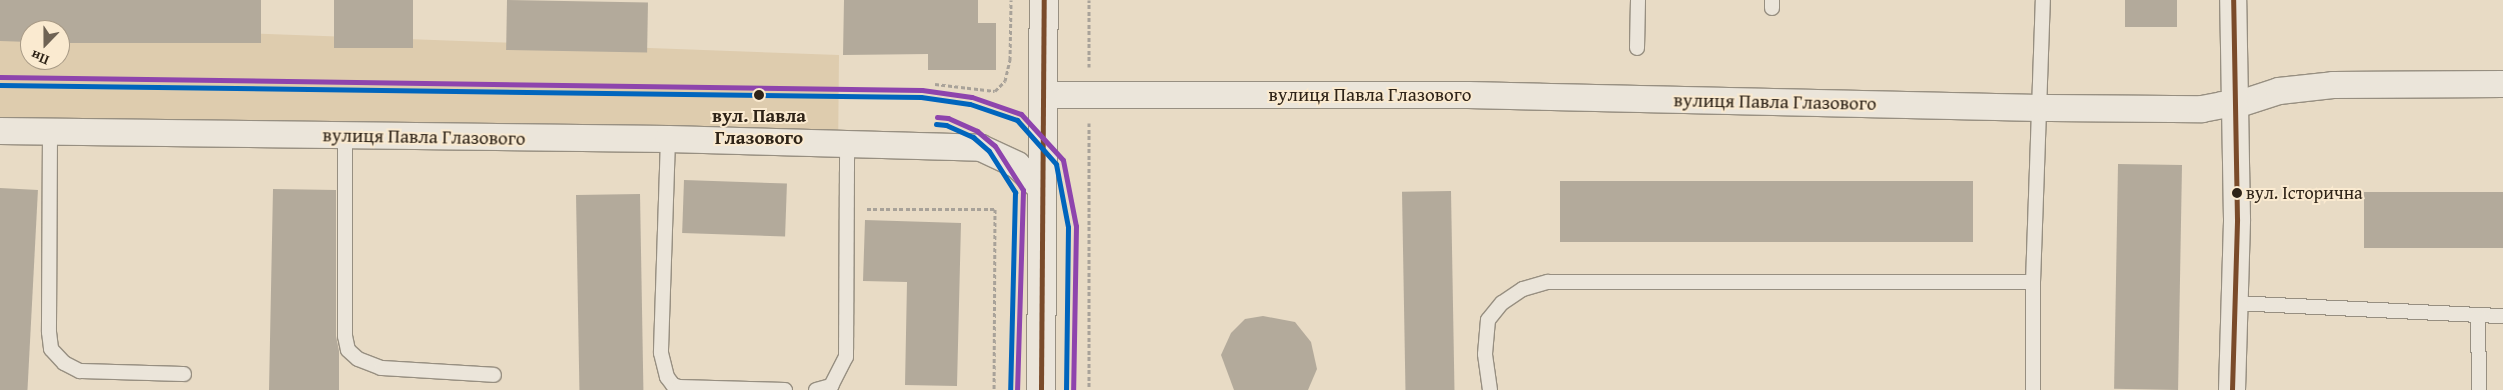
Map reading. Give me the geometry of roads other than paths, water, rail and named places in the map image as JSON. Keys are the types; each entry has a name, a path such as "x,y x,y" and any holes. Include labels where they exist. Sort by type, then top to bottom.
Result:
{"street":[{"path":"1041,390 1044,0"},
{"path":"2232,390 2237,219 2233,0"},
{"name":"вулиця Павла Глазового","path":"1043,95 1468,95 2040,108 2202,109 2222,105 2234,106 2279,91 2332,85 2503,84"},
{"name":"вулиця Павла Глазового","path":"0,131 668,139 981,148 1017,164 1042,189"}],"lane":[{"path":"1637,48 1638,0"},
{"path":"2033,390 2033,282 2043,0"},
{"path":"50,132 49,332 51,349 64,363 80,371 184,374"},
{"path":"345,136 345,336 348,350 358,359 381,368 494,375"},
{"path":"668,139 661,353 667,377 673,385 679,388 785,390"},
{"path":"816,390 831,386 846,357 847,143"},
{"path":"1490,390 1485,354 1488,320 1502,303 1523,289 1548,282 2033,282"},
{"path":"2234,303 2503,316"},
{"path":"2478,315 2480,390"}],"place":[{"name":"вул. Павла Глазового","path":"759,95"},
{"name":"вул. Історична","path":"2237,193"}]}
